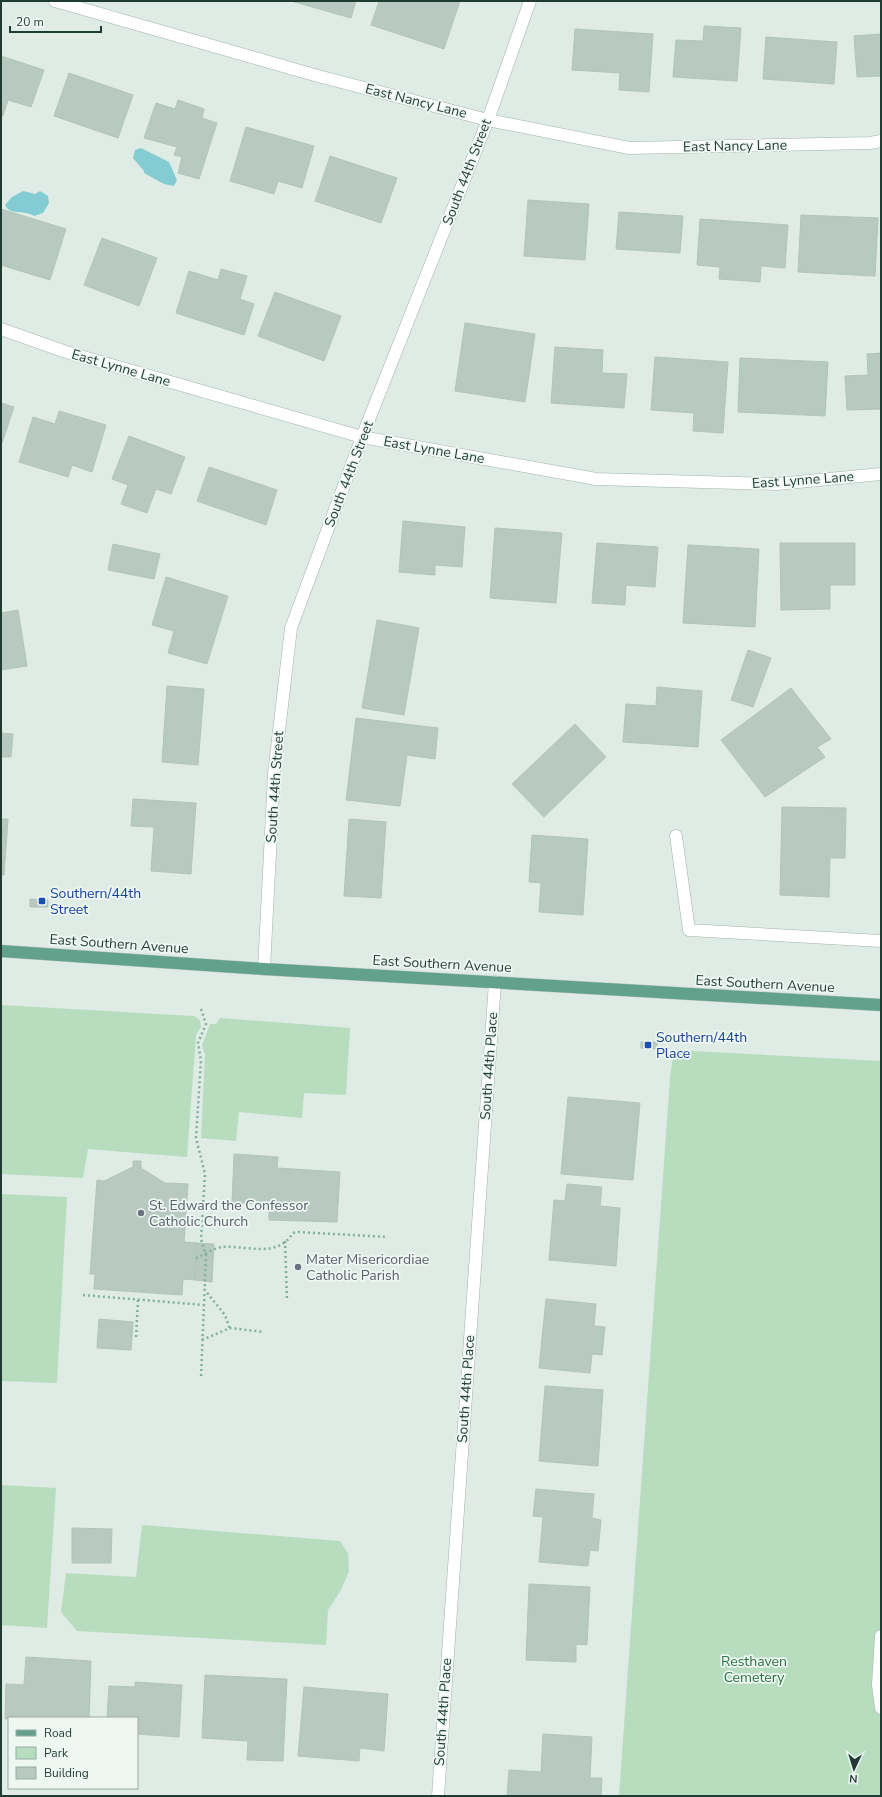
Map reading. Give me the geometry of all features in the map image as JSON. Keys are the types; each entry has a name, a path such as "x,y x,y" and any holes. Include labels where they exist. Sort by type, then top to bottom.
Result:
{"main road":[{"name":"East Southern Avenue","path":"1,951 264,969 881,1005"}],"street":[{"name":"East Nancy Lane","path":"55,1 318,76 488,120 629,148 870,143 881,141"},
{"name":"South 44th Street","path":"264,969 274,774 291,628 362,437 488,120 530,1"},
{"name":"East Lynne Lane","path":"1,329 66,352 362,437 596,479 777,484 881,474"},
{"path":"676,836 689,930 881,941"},
{"name":"South 44th Place","path":"438,1796 495,982"},
{"path":"881,1636 878,1685 881,1708"}],"path":[{"path":"201,1009 206,1024 198,1043 201,1060 196,1138 205,1174 201,1239 206,1255 201,1378"},
{"path":"196,1258 206,1255 221,1247 268,1249 276,1247 293,1233 298,1232 388,1237"},
{"path":"285,1240 287,1300"},
{"path":"204,1289 225,1316 230,1329"},
{"path":"83,1295 204,1305"},
{"path":"136,1336 138,1300"},
{"path":"202,1340 230,1329 264,1332"}],"green space":[{"path":"1,1005 194,1016 200,1020 201,1027 196,1035 187,1157 88,1149 83,1178 1,1174"},
{"path":"220,1018 350,1028 346,1095 304,1093 302,1118 239,1112 236,1141 201,1138 205,1055 202,1045 210,1024 216,1024"},
{"name":"Resthaven Cemetery","path":"674,1050 881,1061 881,1796 619,1796 670,1078"},
{"path":"1,1194 67,1197 57,1383 1,1381"},
{"path":"1,1485 56,1488 47,1628 1,1625"},
{"path":"142,1525 340,1541 348,1553 349,1571 341,1590 328,1610 326,1645 77,1631 61,1612 66,1573 136,1577"}],"water":[{"path":"141,148 169,162 177,180 174,186 164,184 144,173 133,158 135,150"},
{"path":"23,191 35,194 40,191 48,196 49,203 43,213 34,216 7,208 5,205 12,197"}],"building":[{"path":"291,1 356,1 351,18"},
{"path":"379,1 460,1 444,49 371,25"},
{"path":"704,26 741,28 737,81 673,77 676,40 703,41"},
{"path":"575,29 653,34 649,92 619,90 620,73 572,70"},
{"path":"881,34 881,76 857,77 854,36"},
{"path":"766,37 837,42 834,84 763,79"},
{"path":"1,56 44,70 31,107 8,100 3,116 1,116"},
{"path":"69,73 133,95 118,138 54,116"},
{"path":"178,100 204,109 202,118 217,123 199,179 178,173 182,157 174,155 177,147 144,138 156,103 175,109"},
{"path":"246,127 314,146 302,188 278,181 274,194 230,181"},
{"path":"330,156 397,178 381,223 315,201"},
{"path":"528,200 589,204 585,260 524,256"},
{"path":"1,209 66,229 50,280 1,265"},
{"path":"619,212 683,216 680,253 616,249"},
{"path":"801,215 878,218 875,276 798,272"},
{"path":"700,219 788,225 785,268 761,266 760,282 719,279 720,267 697,265"},
{"path":"102,238 157,258 139,306 84,285"},
{"path":"221,269 247,276 240,299 254,304 244,335 176,313 189,271 218,280"},
{"path":"275,292 341,316 324,361 258,336"},
{"path":"465,323 535,334 525,402 455,391"},
{"path":"555,347 603,350 602,373 627,374 624,408 551,403"},
{"path":"881,353 881,409 847,410 845,376 868,375 867,354"},
{"path":"655,357 728,362 723,433 693,431 694,413 651,410"},
{"path":"740,358 828,362 825,416 738,412"},
{"path":"1,403 14,407 2,443 1,443"},
{"path":"59,411 106,425 92,472 72,465 68,477 19,462 33,417 55,424"},
{"path":"129,436 185,457 171,494 156,489 147,513 121,504 128,485 112,479"},
{"path":"209,467 277,490 266,525 197,501"},
{"path":"403,521 465,527 462,567 435,565 435,575 399,572"},
{"path":"495,528 562,533 556,603 490,598"},
{"path":"597,543 658,547 655,587 626,585 625,605 592,603"},
{"path":"780,543 855,543 855,585 830,585 830,609 781,610"},
{"path":"113,544 160,554 154,579 108,570"},
{"path":"688,545 759,549 755,627 683,623"},
{"path":"166,577 228,596 207,664 168,653 174,631 152,625"},
{"path":"18,610 27,666 1,670 1,613"},
{"path":"377,620 419,628 404,715 362,708"},
{"path":"748,650 771,658 753,707 731,700"},
{"path":"167,686 204,689 198,765 162,762"},
{"path":"657,687 702,691 698,747 623,742 626,704 656,706"},
{"path":"791,688 831,739 817,747 825,757 765,797 721,740"},
{"path":"356,718 438,728 435,759 407,755 400,806 346,800"},
{"path":"575,724 606,757 544,817 512,784"},
{"path":"1,733 13,734 11,757 1,757"},
{"path":"133,799 196,803 191,874 151,871 154,827 131,826"},
{"path":"782,807 846,808 845,858 830,858 829,897 780,895"},
{"path":"1,819 8,819 4,875 1,875"},
{"path":"349,819 386,822 381,898 344,896"},
{"path":"532,835 588,839 583,915 539,912 541,883 529,882"},
{"path":"30,899 48,900 48,907 30,907"},
{"path":"641,1042 657,1042 657,1049 641,1048"},
{"path":"568,1097 640,1103 633,1180 561,1174"},
{"path":"234,1154 278,1157 277,1168 340,1172 337,1222 269,1220 269,1204 232,1203"},
{"name":"St. Edward the Confessor Catholic Church","path":"133,1161 141,1161 141,1168 165,1183 188,1184 184,1242 197,1243 195,1280 183,1279 182,1295 94,1289 95,1274 90,1274 97,1180 104,1181 133,1167"},
{"path":"567,1184 602,1187 600,1206 620,1208 616,1266 549,1260 554,1200 565,1201"},
{"path":"197,1243 214,1244 212,1282 195,1280"},
{"path":"546,1299 596,1304 594,1326 605,1327 602,1355 592,1354 590,1373 539,1368"},
{"path":"99,1319 133,1322 131,1350 97,1348"},
{"path":"545,1386 603,1390 598,1466 539,1461"},
{"path":"536,1489 594,1494 592,1518 601,1520 598,1551 590,1550 588,1566 539,1562 543,1517 533,1516"},
{"path":"72,1528 112,1529 111,1563 72,1563"},
{"path":"529,1584 590,1587 587,1645 576,1644 576,1662 526,1660"},
{"path":"26,1657 91,1661 89,1717 8,1717 8,1719 5,1719 6,1684 24,1685"},
{"path":"205,1675 287,1679 283,1761 247,1760 248,1741 202,1738"},
{"path":"135,1682 182,1685 179,1737 138,1734 138,1717 107,1717 109,1686 135,1687"},
{"path":"304,1687 388,1694 384,1751 360,1748 359,1761 298,1756"},
{"path":"543,1734 592,1737 590,1778 602,1778 601,1796 507,1796 509,1770 541,1772"}],"place":[{"name":"Southern/44th Street","path":"42,901"},
{"name":"Southern/44th Place","path":"648,1045"},
{"name":"St. Edward the Confessor Catholic Church","path":"141,1213"},
{"name":"Mater Misericordiae Catholic Parish","path":"298,1267"}]}
